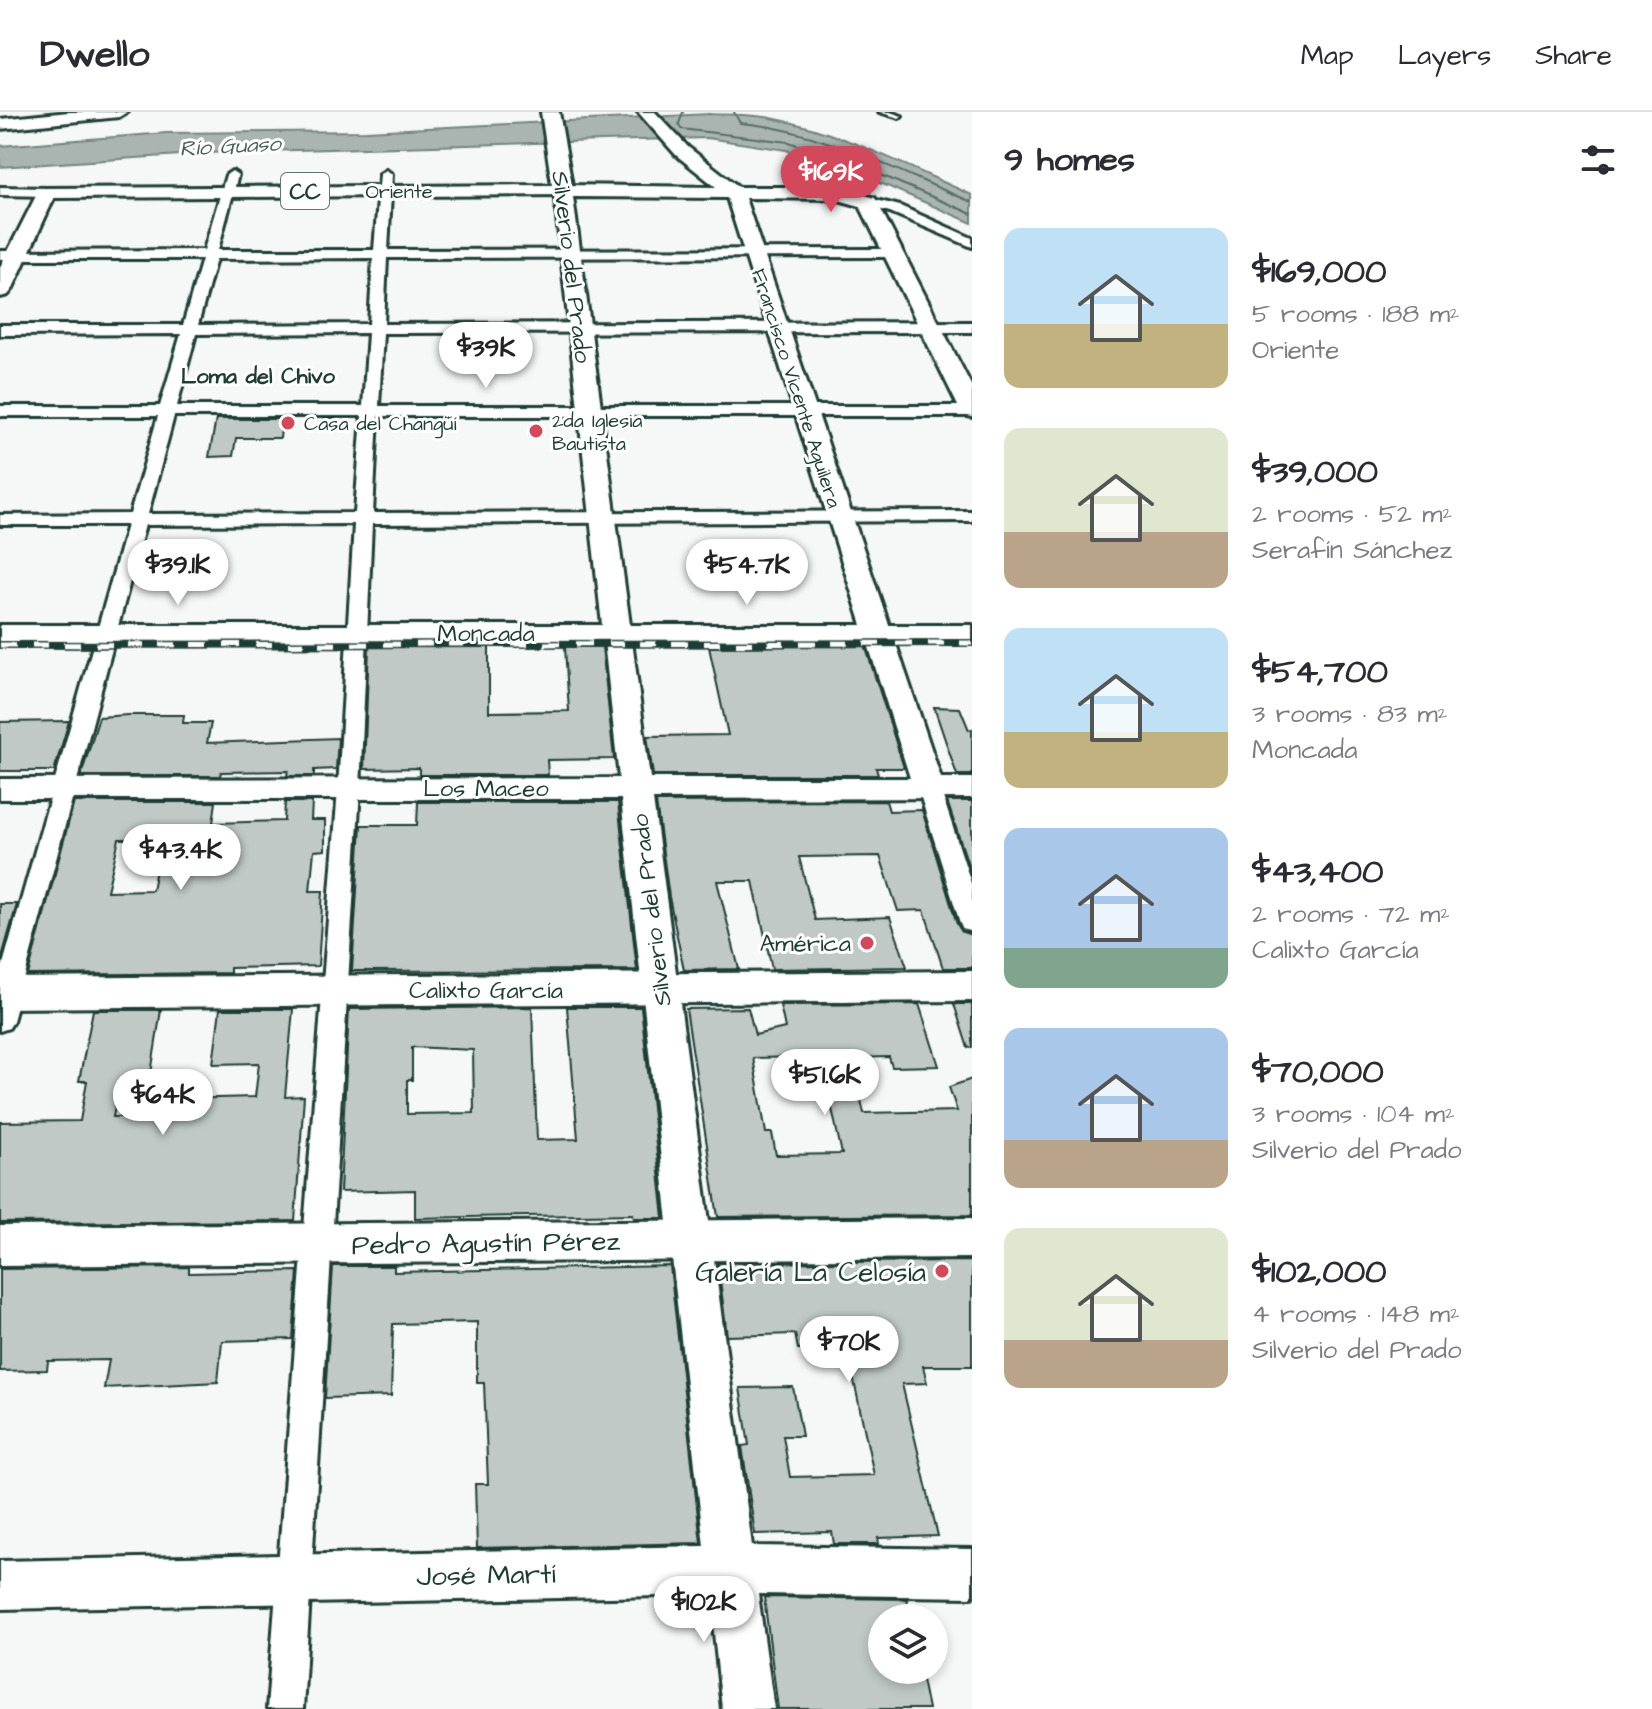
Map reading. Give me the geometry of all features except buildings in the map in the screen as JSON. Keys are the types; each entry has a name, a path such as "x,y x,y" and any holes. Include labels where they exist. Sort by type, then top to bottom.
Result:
{"main road":[{"path":"5,120 119,112"},
{"name":"Silverio del Prado","path":"550,112 591,410 748,1709"},
{"path":"646,112 682,151 734,192"},
{"name":"Oriente","path":"705,167 799,192"},
{"name":"Oriente","path":"47,192 231,183 386,182 563,191 836,193 868,202"},
{"path":"0,290 9,255 47,192"},
{"name":"Francisco Vicente Aguilera","path":"734,192 929,788"},
{"path":"868,202 972,411"},
{"name":"Moncada","path":"0,633 972,633"},
{"name":"Los Maceo","path":"0,789 972,788"},
{"name":"Calixto García","path":"3,1002 336,990 972,986"},
{"name":"Pedro Agustín Pérez","path":"0,1246 972,1238"},
{"name":"José Martí","path":"0,1585 732,1570 972,1573"}],"street":[{"path":"285,1709 336,990 386,182"},
{"path":"3,1002 231,183"},
{"name":"Oriente","path":"0,191 47,192"},
{"name":"Oriente","path":"868,202 895,209 972,243"},
{"path":"9,255 894,253"},
{"path":"0,330 972,327"},
{"path":"0,411 972,411"},
{"path":"0,520 972,516"},
{"path":"929,788 972,923"}],"lane":[{"path":"882,112 899,116"}],"water":[{"name":"Río Guaso","path":"709,114 771,118 823,132 873,151 972,195 972,223 885,185 786,150 707,138 226,152 0,167 0,146 166,133 366,131"}],"railway":[{"path":"0,645 972,643"}],"place":[{"name":"Casa del Changüí","path":"288,423"},
{"name":"2da Iglesia Bautista","path":"536,431"},
{"name":"América","path":"867,943"},
{"name":"Galería La Celosía","path":"942,1271"}],"district":[{"name":"Loma del Chivo","path":"258,375"}]}
